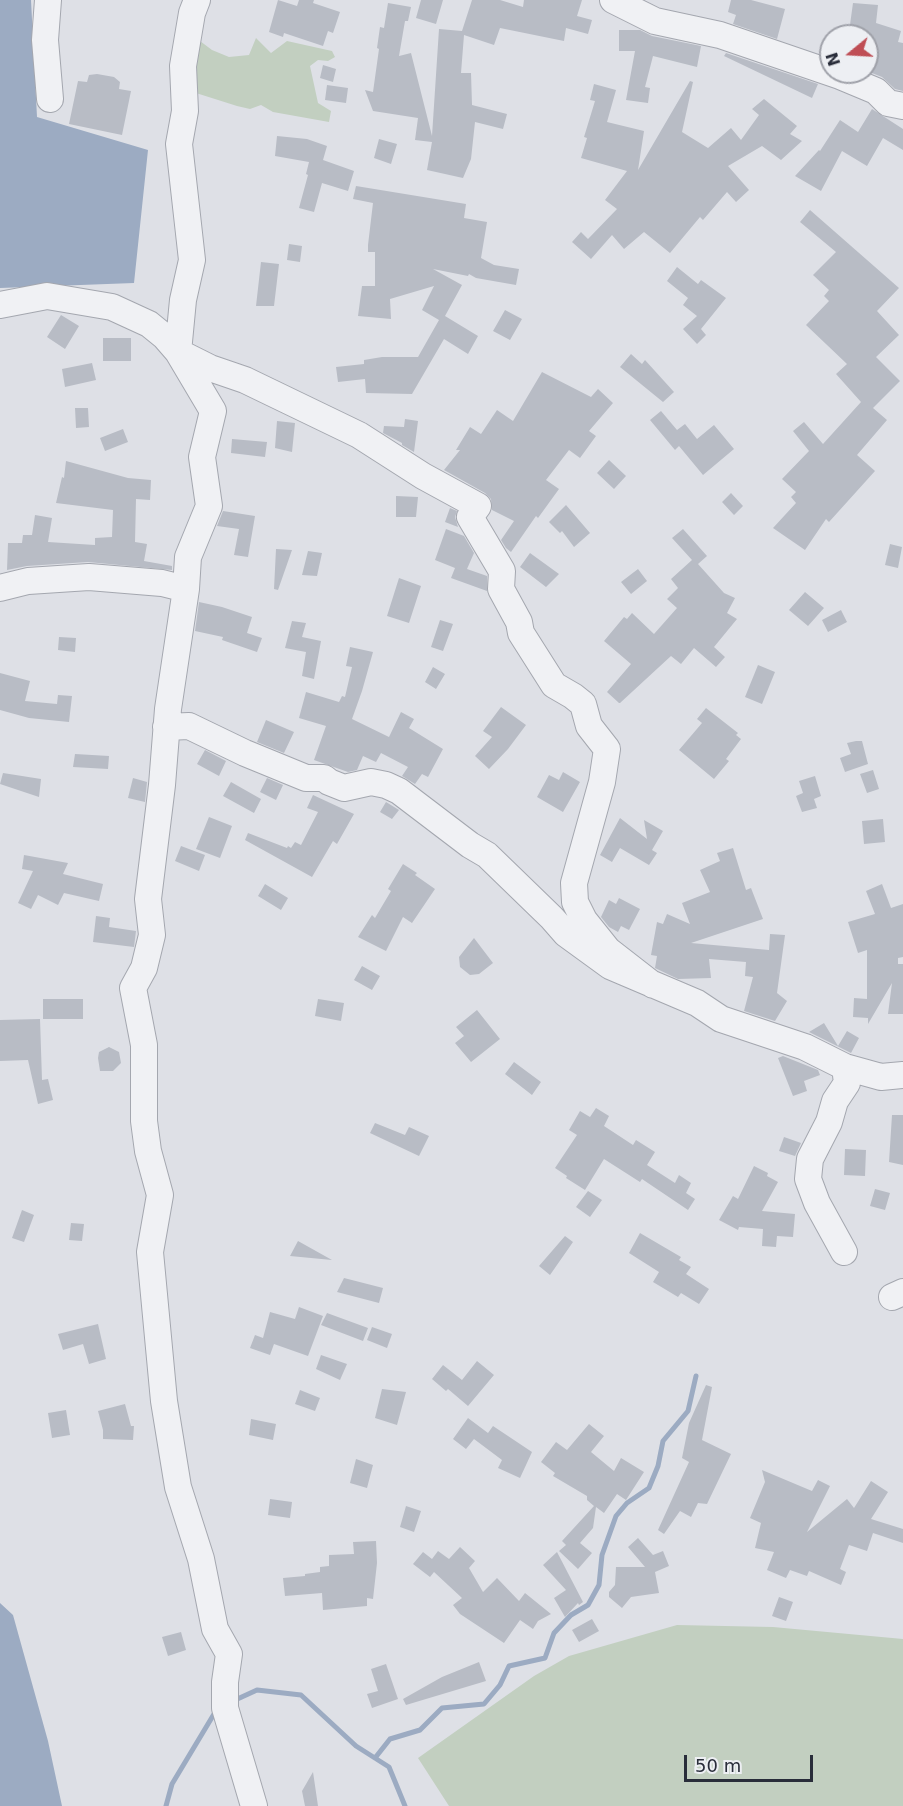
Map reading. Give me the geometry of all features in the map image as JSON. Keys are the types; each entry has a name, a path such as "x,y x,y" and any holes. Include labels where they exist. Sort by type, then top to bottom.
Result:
{"street":[{"path":"48,0 45,40 50,99"},
{"path":"178,352 183,300 192,260 179,144 185,111 183,66 192,14 197,0"},
{"path":"613,0 655,21 720,35 840,76 876,91 888,103 903,106"},
{"path":"0,305 47,297 112,306 149,324 178,352 213,411 202,456 209,506 188,557 186,589 173,663 162,785 148,899 152,935 144,968 133,988 144,1045 144,1121 148,1151 160,1195 150,1252 164,1401 178,1487 201,1559 215,1629 229,1654 225,1682 225,1708 254,1806"},
{"path":"178,352 210,368 245,380 359,435 412,470 478,506 470,517 502,571 501,589 519,622 521,633 554,684 583,704 590,726 607,749 602,782 574,883 576,902 584,920 608,950 653,985"},
{"path":"0,588 28,580 90,577 162,583 186,589"},
{"path":"166,727 189,726 245,753 306,778 324,778 344,788 371,782 399,791 470,845 487,855 566,934 610,966 697,1003 722,1019 805,1047 846,1067 881,1077 903,1075"},
{"path":"844,1252 817,1203 808,1179 810,1159 829,1122 836,1101 847,1083 846,1067"}],"green space":[{"path":"256,38 271,53 287,41 332,51 335,57 328,61 318,60 310,66 318,103 331,111 329,122 273,112 261,105 250,109 196,93 192,63 200,41 212,50 229,57 249,55"},
{"path":"677,1625 773,1627 903,1639 903,1806 449,1806 418,1758 534,1676 569,1656"}],"water":[{"path":"0,0 31,0 37,117 148,150 134,283 0,288"},
{"path":"0,1603 13,1615 48,1741 62,1806 0,1806"}],"building":[{"path":"278,0 297,6 299,0 314,0 313,3 340,12 333,33 328,31 323,46 284,33 283,37 269,32"},
{"path":"421,0 443,0 436,24 416,18"},
{"path":"472,0 500,0 523,7 524,0 582,0 577,16 592,20 588,34 566,28 564,41 500,28 494,45 464,35 461,73 471,73 472,105 507,114 503,129 475,122 471,159 463,178 427,170 432,142 415,140 418,118 373,111 365,90 373,92 380,27 384,28 388,3 411,7 408,21 405,21 399,56 411,53 432,136 439,29 462,31"},
{"path":"731,0 751,0 785,9 777,39 733,24 736,15 728,12"},
{"path":"853,3 878,5 876,23 901,31 898,42 903,43 903,91 895,89 879,76 879,24 850,24"},
{"path":"619,30 640,30 652,36 701,46 697,67 653,56 645,87 650,88 648,103 626,100 635,51 619,51"},
{"path":"726,53 818,84 812,98 724,56"},
{"path":"323,65 336,69 333,82 320,78"},
{"path":"89,75 114,77 120,82 119,89 131,91 122,135 69,124 78,81 87,82"},
{"path":"690,81 693,82 682,132 708,148 731,128 741,140 759,115 752,109 764,99 797,126 790,134 802,141 781,160 762,146 728,166 749,190 736,202 727,192 703,220 700,217 670,253 644,232 624,249 612,235 591,259 572,242 581,232 588,239 617,209 605,200 627,171 581,158 587,138 584,137 595,101 590,100 594,84 616,90 607,122 644,131 638,170"},
{"path":"327,85 348,88 346,103 325,100"},
{"path":"872,109 903,129 903,150 883,138 867,166 842,151 821,191 795,176 820,151 840,120 858,132"},
{"path":"277,136 307,139 327,146 323,160 354,171 348,191 322,183 314,212 299,208 309,162 275,156"},
{"path":"379,139 397,144 391,164 374,158"},
{"path":"356,186 466,204 464,218 487,222 481,258 494,265 519,269 516,285 476,278 469,274 468,276 433,269 462,285 445,316 478,336 468,354 444,339 412,394 366,393 365,379 338,382 336,367 364,364 364,360 382,357 418,357 439,320 422,310 434,286 390,299 391,319 358,316 362,286 375,286 375,252 368,252 373,203 353,199"},
{"path":"810,210 899,288 877,311 899,335 876,357 900,381 873,408 887,420 857,455 875,471 829,522 826,519 805,550 773,528 796,503 791,497 796,492 782,479 809,451 793,431 804,422 823,444 861,402 836,374 847,364 806,325 829,301 824,296 829,290 813,275 836,252 800,222"},
{"path":"289,244 302,246 300,262 287,260"},
{"path":"261,262 279,264 274,306 256,306"},
{"path":"677,267 698,284 701,280 726,298 701,329 706,335 697,344 683,329 697,316 683,305 688,298 667,281"},
{"path":"505,310 522,319 510,340 493,331"},
{"path":"61,315 79,326 65,349 47,337"},
{"path":"103,338 131,338 131,361 103,361"},
{"path":"631,354 642,364 645,360 674,392 663,402 620,367"},
{"path":"92,363 96,380 65,387 62,369"},
{"path":"542,372 591,397 598,389 613,403 589,431 596,436 580,458 569,450 546,480 559,489 538,518 536,516 511,552 501,540 514,521 492,510 491,499 485,493 444,470 460,450 456,450 470,427 481,434 497,410 513,421"},
{"path":"75,408 88,408 89,427 76,428"},
{"path":"661,411 677,430 685,424 697,439 714,425 734,449 703,475 679,446 675,450 650,420"},
{"path":"405,419 418,421 414,452 383,433 384,426 404,427"},
{"path":"277,421 295,423 292,452 275,448"},
{"path":"123,429 128,442 105,451 100,438"},
{"path":"232,439 267,442 265,457 231,453"},
{"path":"609,460 626,476 614,489 597,473"},
{"path":"66,461 128,478 151,480 150,500 136,499 135,542 147,544 144,561 172,566 172,570 88,562 27,566 7,570 8,543 22,543 23,535 32,535 35,515 52,518 48,542 95,545 95,538 112,537 113,510 56,503 62,477 64,478"},
{"path":"731,493 743,506 734,515 722,502"},
{"path":"396,496 418,497 416,517 396,517"},
{"path":"566,505 590,533 574,547 562,531 560,533 549,522"},
{"path":"450,508 457,511 455,517 458,527 445,522"},
{"path":"223,511 255,516 248,557 234,555 239,529 217,526"},
{"path":"446,529 464,536 474,553 467,569 487,576 487,591 451,578 455,568 435,560"},
{"path":"683,529 707,556 698,564 724,593 735,598 727,613 737,619 714,647 725,657 716,667 694,648 681,664 671,656 619,703 607,692 631,664 604,641 624,617 627,619 632,613 654,634 677,608 667,599 678,588 671,579 692,560 672,538"},
{"path":"890,544 902,547 898,568 885,565"},
{"path":"276,549 292,550 278,590 274,589"},
{"path":"308,551 322,553 317,576 302,575"},
{"path":"530,553 559,574 546,587 520,567"},
{"path":"638,569 647,581 631,594 621,582"},
{"path":"399,578 421,586 409,623 387,616"},
{"path":"805,592 824,608 808,626 789,610"},
{"path":"199,602 252,617 247,633 262,638 257,652 222,640 223,637 195,631"},
{"path":"841,610 847,622 828,632 822,620"},
{"path":"440,620 453,624 443,651 431,647"},
{"path":"292,621 306,623 302,637 321,641 314,679 302,676 306,652 285,648"},
{"path":"59,637 76,638 75,652 58,650"},
{"path":"350,647 373,652 352,719 389,737 401,712 414,719 409,728 443,749 428,777 422,774 415,784 402,776 408,767 381,753 376,762 363,756 357,770 348,772 314,760 326,726 299,718 306,692 339,702 342,696 345,697 352,667 346,666"},
{"path":"758,665 775,672 762,704 745,697"},
{"path":"433,667 445,674 436,689 425,682"},
{"path":"0,673 30,681 25,701 57,704 58,695 72,696 69,722 29,718 0,710"},
{"path":"501,707 526,725 489,769 475,756 492,737 483,731"},
{"path":"706,708 738,733 736,735 741,739 726,759 729,761 714,779 679,750 702,723 697,719"},
{"path":"266,720 294,732 284,753 257,742"},
{"path":"862,741 868,764 845,772 840,758 851,754 847,743"},
{"path":"205,750 226,761 219,776 197,764"},
{"path":"75,754 109,756 108,769 73,767"},
{"path":"873,770 879,789 867,793 860,774"},
{"path":"563,772 580,782 563,812 537,797 549,775 559,780"},
{"path":"3,773 41,779 39,797 0,784"},
{"path":"815,776 821,796 814,799 817,808 802,812 796,796 803,793 799,781"},
{"path":"133,778 147,782 145,802 128,798"},
{"path":"267,778 283,785 276,800 260,792"},
{"path":"231,782 261,799 254,813 223,796"},
{"path":"313,795 354,814 337,844 333,841 312,877 245,840 248,833 287,848 288,846 291,848 295,842 301,845 318,812 307,808"},
{"path":"386,802 399,810 392,819 380,812"},
{"path":"209,817 232,826 220,858 196,849"},
{"path":"620,818 647,839 644,820 663,831 652,850 657,853 649,865 620,848 612,862 600,855"},
{"path":"883,819 885,842 864,844 862,821"},
{"path":"181,846 205,855 199,871 175,861"},
{"path":"733,848 746,890 751,888 763,919 691,943 769,950 770,934 785,935 777,993 787,1001 775,1021 744,1011 753,977 745,976 746,962 709,959 711,978 678,979 655,968 657,956 651,955 657,922 663,924 667,914 690,924 682,903 710,892 700,870 720,861 717,853"},
{"path":"24,855 68,863 63,874 103,884 99,901 64,893 58,905 38,895 31,909 18,903 33,871 22,869"},
{"path":"403,864 435,889 412,923 403,917 386,951 358,937 372,915 375,918 391,891 388,889"},
{"path":"265,884 288,898 281,910 258,896"},
{"path":"882,884 891,908 903,904 903,957 898,958 898,964 903,964 903,1014 888,1014 892,983 868,1024 868,1018 853,1017 854,998 867,999 867,950 858,953 848,922 875,914 866,891"},
{"path":"619,898 640,909 629,930 621,926 618,932 609,927 601,917 609,900 616,904"},
{"path":"96,916 110,918 109,927 136,931 134,947 93,942"},
{"path":"474,938 493,963 479,974 470,975 460,967 459,957"},
{"path":"362,966 380,976 372,990 354,980"},
{"path":"43,999 83,999 83,1019 43,1019"},
{"path":"318,999 344,1003 341,1021 315,1016"},
{"path":"477,1010 500,1039 471,1062 455,1043 464,1036 456,1027"},
{"path":"40,1019 42,1080 48,1079 53,1100 38,1104 28,1060 0,1061 0,1020"},
{"path":"824,1023 838,1046 847,1031 859,1038 851,1053 809,1032"},
{"path":"109,1047 119,1052 121,1063 113,1071 100,1071 99,1052"},
{"path":"783,1056 818,1070 820,1075 804,1081 807,1091 793,1096 778,1058"},
{"path":"514,1062 541,1082 532,1095 505,1074"},
{"path":"596,1108 609,1116 604,1126 633,1145 636,1140 655,1152 647,1165 675,1183 679,1175 691,1183 686,1193 695,1199 688,1210 642,1179 640,1182 604,1159 585,1190 555,1168 577,1135 569,1130 580,1111 590,1117"},
{"path":"892,1115 903,1115 903,1165 889,1162"},
{"path":"375,1123 405,1135 409,1127 429,1136 419,1156 370,1133"},
{"path":"784,1137 801,1143 795,1156 779,1151"},
{"path":"845,1149 866,1150 865,1176 844,1175"},
{"path":"754,1166 768,1173 767,1176 778,1182 762,1211 795,1214 793,1237 777,1236 776,1247 762,1246 763,1229 739,1227 738,1230 719,1220 733,1196 738,1199"},
{"path":"875,1189 890,1193 885,1210 870,1206"},
{"path":"588,1191 602,1200 590,1217 576,1207"},
{"path":"22,1210 34,1215 24,1242 12,1238"},
{"path":"71,1223 84,1224 82,1241 69,1240"},
{"path":"640,1233 681,1257 679,1260 691,1267 686,1274 709,1289 699,1304 681,1293 678,1297 653,1282 659,1272 629,1253"},
{"path":"565,1236 573,1242 550,1275 539,1266"},
{"path":"298,1241 332,1260 290,1256"},
{"path":"344,1278 383,1288 379,1303 337,1292"},
{"path":"299,1307 323,1316 308,1356 274,1344 270,1355 250,1348 255,1335 263,1338 270,1312 295,1319"},
{"path":"327,1313 368,1328 363,1341 321,1325"},
{"path":"98,1324 106,1359 89,1364 83,1344 63,1350 58,1334"},
{"path":"372,1327 392,1334 387,1348 367,1340"},
{"path":"321,1355 347,1364 340,1380 316,1369"},
{"path":"477,1361 494,1375 468,1406 432,1379 443,1365 462,1380"},
{"path":"706,1385 712,1387 702,1440 731,1454 707,1504 698,1503 691,1517 680,1511 664,1534 658,1530 689,1462 682,1458 689,1423"},
{"path":"382,1389 406,1392 397,1425 375,1418"},
{"path":"300,1390 320,1398 315,1411 295,1404"},
{"path":"125,1404 131,1426 134,1426 133,1440 103,1439 98,1411"},
{"path":"66,1410 70,1435 52,1438 48,1413"},
{"path":"468,1418 488,1433 493,1426 532,1452 520,1478 498,1468 502,1460 474,1439 466,1449 453,1439"},
{"path":"251,1419 276,1424 273,1440 249,1435"},
{"path":"589,1424 604,1436 591,1452 614,1471 621,1458 644,1472 626,1500 617,1494 604,1513 596,1507 593,1528 580,1543 592,1553 578,1569 559,1551 566,1545 562,1541 594,1506 587,1500 587,1496 553,1476 555,1473 541,1462 556,1442 567,1450"},
{"path":"356,1459 373,1465 367,1488 350,1483"},
{"path":"762,1470 812,1491 818,1480 830,1486 807,1532 847,1499 854,1508 871,1481 888,1492 871,1519 903,1529 903,1543 873,1533 867,1551 849,1545 840,1569 846,1572 841,1585 809,1571 807,1576 790,1570 786,1578 767,1570 774,1552 755,1548 761,1523 750,1518 765,1482"},
{"path":"270,1499 292,1502 290,1518 268,1515"},
{"path":"406,1506 421,1511 414,1532 400,1527"},
{"path":"638,1538 653,1555 663,1551 669,1566 655,1572 659,1593 631,1597 622,1608 609,1597 609,1592 615,1585 616,1567 645,1567 628,1547"},
{"path":"376,1541 377,1563 373,1599 367,1598 367,1606 323,1610 322,1593 285,1596 283,1578 320,1572 320,1567 329,1566 329,1555 354,1554 353,1542"},
{"path":"460,1547 475,1561 469,1568 483,1592 497,1578 519,1601 525,1593 551,1614 538,1621 533,1629 520,1620 504,1643 460,1614 453,1605 462,1598 434,1572 430,1577 413,1564 423,1552 432,1559 438,1551 449,1559"},
{"path":"557,1552 583,1602 579,1605 578,1603 565,1617 554,1598 566,1590 543,1565"},
{"path":"779,1597 793,1602 786,1621 772,1616"},
{"path":"592,1619 599,1631 579,1642 572,1630"},
{"path":"181,1632 186,1650 168,1656 162,1637"},
{"path":"479,1662 486,1681 406,1705 403,1699 442,1677"},
{"path":"386,1664 398,1699 372,1708 367,1694 378,1691 371,1669"},
{"path":"313,1772 318,1806 305,1806 302,1791"}],"waterway":[{"path":"375,1758 390,1739 420,1730 442,1708 484,1704 500,1685 509,1666 545,1658 554,1633 571,1615 588,1605 599,1585 602,1555 616,1516 627,1503 649,1488 658,1466 663,1441 688,1411 696,1376"},
{"path":"233,1701 257,1690 301,1695 356,1746 389,1767 405,1806"},
{"path":"166,1806 172,1784 217,1709"}]}
